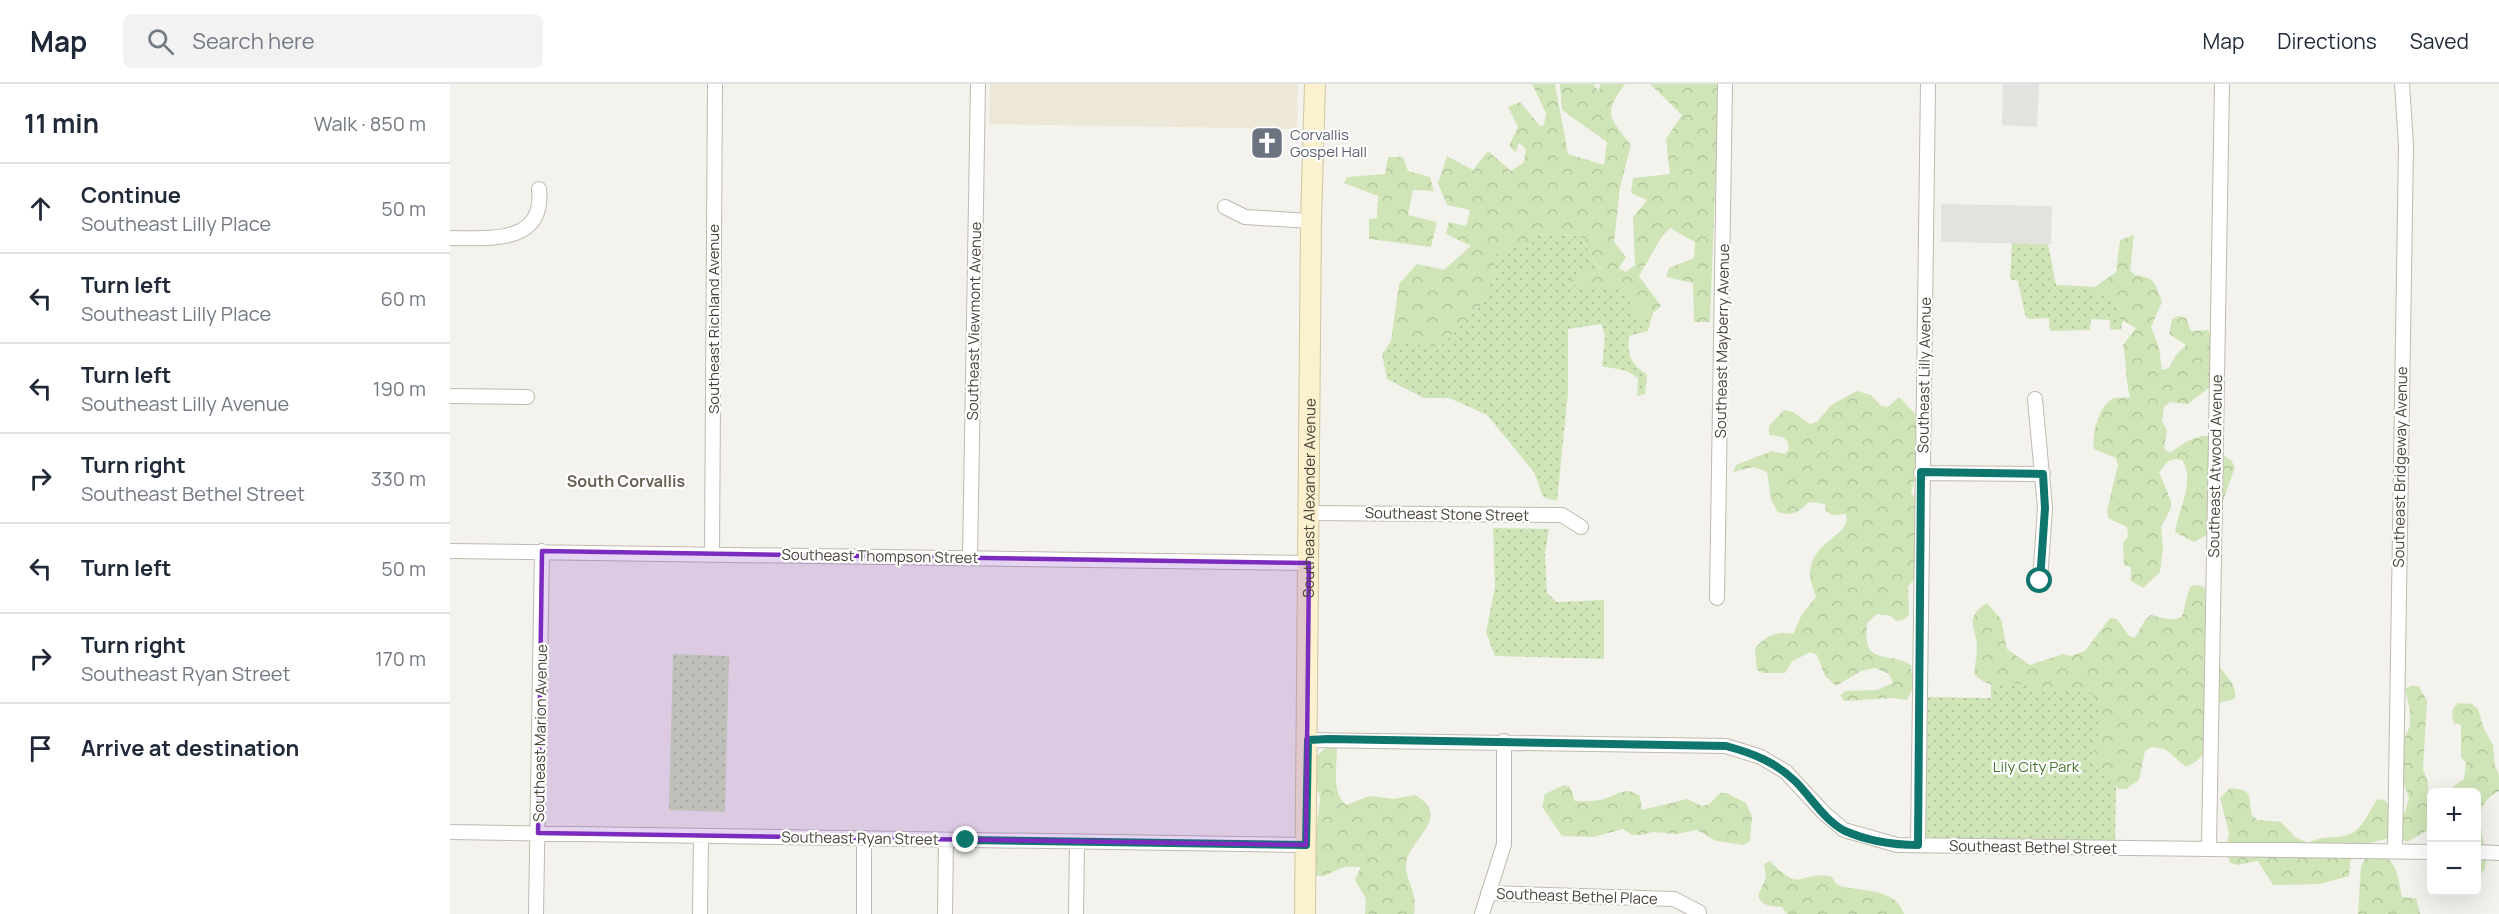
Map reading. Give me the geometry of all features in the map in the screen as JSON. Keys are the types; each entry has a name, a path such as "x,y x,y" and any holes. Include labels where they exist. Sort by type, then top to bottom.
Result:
{"street":[{"name":"Southeast Richland Avenue","path":"712,554 714,84"},
{"name":"Southeast Viewmont Avenue","path":"970,558 978,84"},
{"name":"Southeast Alexander Avenue","path":"1305,914 1311,221 1315,84"},
{"name":"Southeast Mayberry Avenue","path":"1716,598 1725,84"},
{"name":"Southeast Lilly Avenue","path":"1918,845 1921,472 1928,84"},
{"name":"Southeast Atwood Avenue","path":"2210,848 2222,84"},
{"name":"Southeast Bridgeway Avenue","path":"2395,851 2407,121 2402,84"},
{"path":"450,238 498,238 516,234 536,216 539,189"},
{"path":"1225,207 1245,217 1311,221"},
{"path":"450,396 527,397"},
{"path":"2035,399 2045,508 2040,581"},
{"path":"1921,472 2043,474"},
{"name":"Southeast Stone Street","path":"1310,513 1562,515 1581,527"},
{"name":"Southeast Thompson Street","path":"450,551 1309,563"},
{"name":"Southeast Marion Avenue","path":"536,914 542,551"},
{"name":"Southeast Bethel Street","path":"1308,740 1708,744 1734,748 1761,757 1786,772 1824,813 1844,830 1897,845 2427,852"},
{"name":"Southeast Bethel Place","path":"1482,914 1504,844 1504,741"},
{"name":"Southeast Ryan Street","path":"450,832 1306,845"},
{"path":"700,914 701,836"},
{"path":"864,838 864,914"},
{"path":"945,914 946,840"},
{"path":"1076,914 1077,842"},
{"path":"2481,852 2499,853"},
{"name":"Southeast Bethel Place","path":"1488,893 1674,899 1688,903 1699,912"}],"highlighted area":[{"path":"542,551 1309,563 1306,845 538,833"}],"shaded area":[{"path":"990,84 1298,84 1297,129 989,124"},
{"path":"2003,84 2039,84 2037,127 2002,125"},
{"path":"1941,204 2052,206 2051,244 1941,242"}],"green space":[{"path":"1532,84 1555,84 1568,154 1604,165 1607,142 1562,110 1560,84 1593,84 1599,91 1600,84 1625,84 1611,110 1614,122 1631,145 1620,187 1614,242 1626,257 1619,268 1626,272 1635,265 1633,217 1647,200 1631,193 1633,178 1670,174 1666,139 1682,115 1650,84 1719,84 1710,322 1694,322 1693,283 1666,277 1669,268 1694,258 1695,242 1670,228 1661,238 1639,276 1661,306 1653,313 1635,317 1625,287 1570,285 1569,275 1601,270 1580,236 1533,234 1532,245 1510,247 1497,253 1487,299 1440,347 1391,341 1399,284 1417,264 1444,270 1471,246 1446,234 1449,222 1466,226 1470,210 1447,205 1438,183 1447,156 1473,170 1488,151 1511,171 1524,162 1526,149 1519,143 1516,152 1509,146 1518,127 1508,107 1520,102 1540,126 1544,125 1546,113"},
{"path":"1388,157 1403,157 1408,171 1430,177 1434,191 1413,190 1408,215 1437,222 1431,247 1369,239 1369,219 1377,218 1378,196 1344,183 1347,177 1385,174"},
{"path":"1532,234 1580,236 1601,271 1570,275 1625,287 1635,317 1653,313 1648,331 1629,336 1631,358 1647,375 1645,394 1637,396 1638,378 1627,371 1602,366 1605,336 1601,324 1568,329 1568,393 1557,501 1543,497 1534,472 1487,415 1449,398 1424,398 1387,379 1382,354 1391,341 1440,347 1487,299 1496,253 1510,247 1532,245"},
{"path":"2134,235 2130,270 2135,275 2154,282 2162,302 2151,327 2159,348 2162,370 2169,368 2176,355 2186,345 2169,334 2172,319 2178,316 2186,318 2191,331 2207,330 2213,334 2210,387 2188,404 2170,402 2164,407 2162,421 2167,430 2164,449 2170,453 2196,437 2208,436 2214,438 2219,452 2231,460 2235,467 2223,501 2214,512 2212,532 2194,542 2175,532 2187,486 2186,468 2182,460 2168,461 2159,472 2171,501 2171,508 2161,527 2163,547 2160,572 2143,588 2131,581 2131,567 2124,565 2123,542 2128,537 2127,527 2108,518 2107,510 2118,465 2116,458 2094,449 2093,443 2095,428 2105,406 2115,398 2130,397 2123,345 2136,328 2118,318 2116,304 2092,289 2116,272 2120,240"},
{"path":"2012,243 2048,244 2056,285 2118,288 2123,319 2121,330 2110,329 2110,320 2091,319 2090,330 2050,331 2049,318 2029,319 2025,315 2018,281 2010,279"},
{"path":"1857,391 1871,395 1881,406 1888,407 1899,397 1917,417 1915,478 1911,492 1919,504 1925,564 1908,587 1909,615 1903,620 1896,621 1891,616 1877,614 1867,623 1866,637 1872,652 1911,665 1913,687 1907,700 1893,698 1844,701 1840,695 1846,691 1877,690 1893,683 1889,674 1875,668 1861,671 1836,686 1825,676 1817,655 1811,652 1792,661 1785,673 1763,673 1757,670 1755,648 1772,635 1793,634 1802,614 1816,597 1810,577 1812,563 1823,546 1843,528 1846,514 1832,515 1826,511 1825,504 1809,502 1795,513 1778,512 1771,500 1767,472 1754,467 1733,472 1736,465 1772,451 1785,454 1789,449 1788,442 1783,437 1769,435 1769,426 1784,410 1793,412 1810,424 1817,422 1831,405"},
{"path":"1493,528 1549,529 1545,553 1547,593 1557,602 1604,600 1604,659 1495,656 1486,632 1495,587"},
{"path":"2199,585 2205,588 2206,626 2213,639 2215,661 2232,684 2235,699 2206,706 2206,748 2203,755 2186,767 2165,749 2151,747 2145,751 2139,780 2126,789 2119,789 2093,764 2092,753 2098,737 2099,724 2096,701 2091,693 2077,688 2037,692 2025,685 1993,685 1974,674 1977,645 1973,618 1975,613 1987,603 2001,619 2007,649 2030,665 2063,654 2071,656 2085,651 2110,618 2117,619 2129,636 2135,638 2145,620 2151,615 2179,618 2191,586"},
{"path":"673,654 729,656 725,812 669,810"},
{"name":"Lily City Park","path":"1991,672 2118,673 2115,848 1918,845 1920,697 1991,698"},
{"path":"2419,686 2427,701 2423,769 2428,783 2427,831 2407,842 2394,838 2359,843 2351,854 2349,876 2320,884 2273,885 2258,861 2237,865 2230,863 2226,848 2229,833 2220,798 2230,788 2244,790 2249,795 2252,816 2258,820 2281,822 2295,837 2308,843 2318,839 2351,834 2360,826 2378,799 2386,801 2392,813 2399,815 2405,812 2409,798 2401,776 2401,746 2410,726 2410,711 2405,688"},
{"path":"2458,703 2472,704 2478,709 2484,729 2493,745 2495,766 2499,774 2499,791 2489,798 2483,807 2481,816 2481,788 2452,788 2464,779 2466,763 2461,757 2461,725 2454,723 2452,714"},
{"path":"1330,746 1337,748 1338,793 1346,805 1370,796 1393,799 1415,795 1426,804 1430,812 1430,820 1426,829 1414,846 1406,864 1414,898 1414,914 1365,914 1366,899 1355,880 1361,867 1340,868 1324,876 1311,872 1320,800 1311,771 1317,756"},
{"path":"1564,785 1570,787 1575,801 1597,801 1626,791 1635,793 1640,796 1642,810 1687,799 1702,806 1709,804 1720,793 1727,793 1746,803 1752,816 1750,841 1744,845 1716,841 1697,830 1676,834 1653,832 1632,835 1623,829 1594,837 1562,836 1542,807 1545,794"},
{"path":"2481,826 2486,858 2485,868 2481,874"},
{"path":"2368,852 2378,854 2390,861 2397,873 2402,897 2416,898 2420,914 2358,914 2361,866"},
{"path":"1770,861 1789,877 1795,879 1821,875 1832,877 1836,884 1845,887 1884,894 1893,898 1904,914 1787,914 1782,907 1765,904 1758,896 1766,877 1764,864"}],"place":[{"name":"Corvallis Gospel Hall","path":"1267,143"}],"district":[{"name":"South Corvallis","path":"626,481"}],"route":[{"path":"966,840 1306,845 1308,740 1329,739 1726,746 1761,757 1786,772 1824,813 1844,830 1897,845 1918,845 1921,472 2043,474 2045,508 2040,581"}]}
